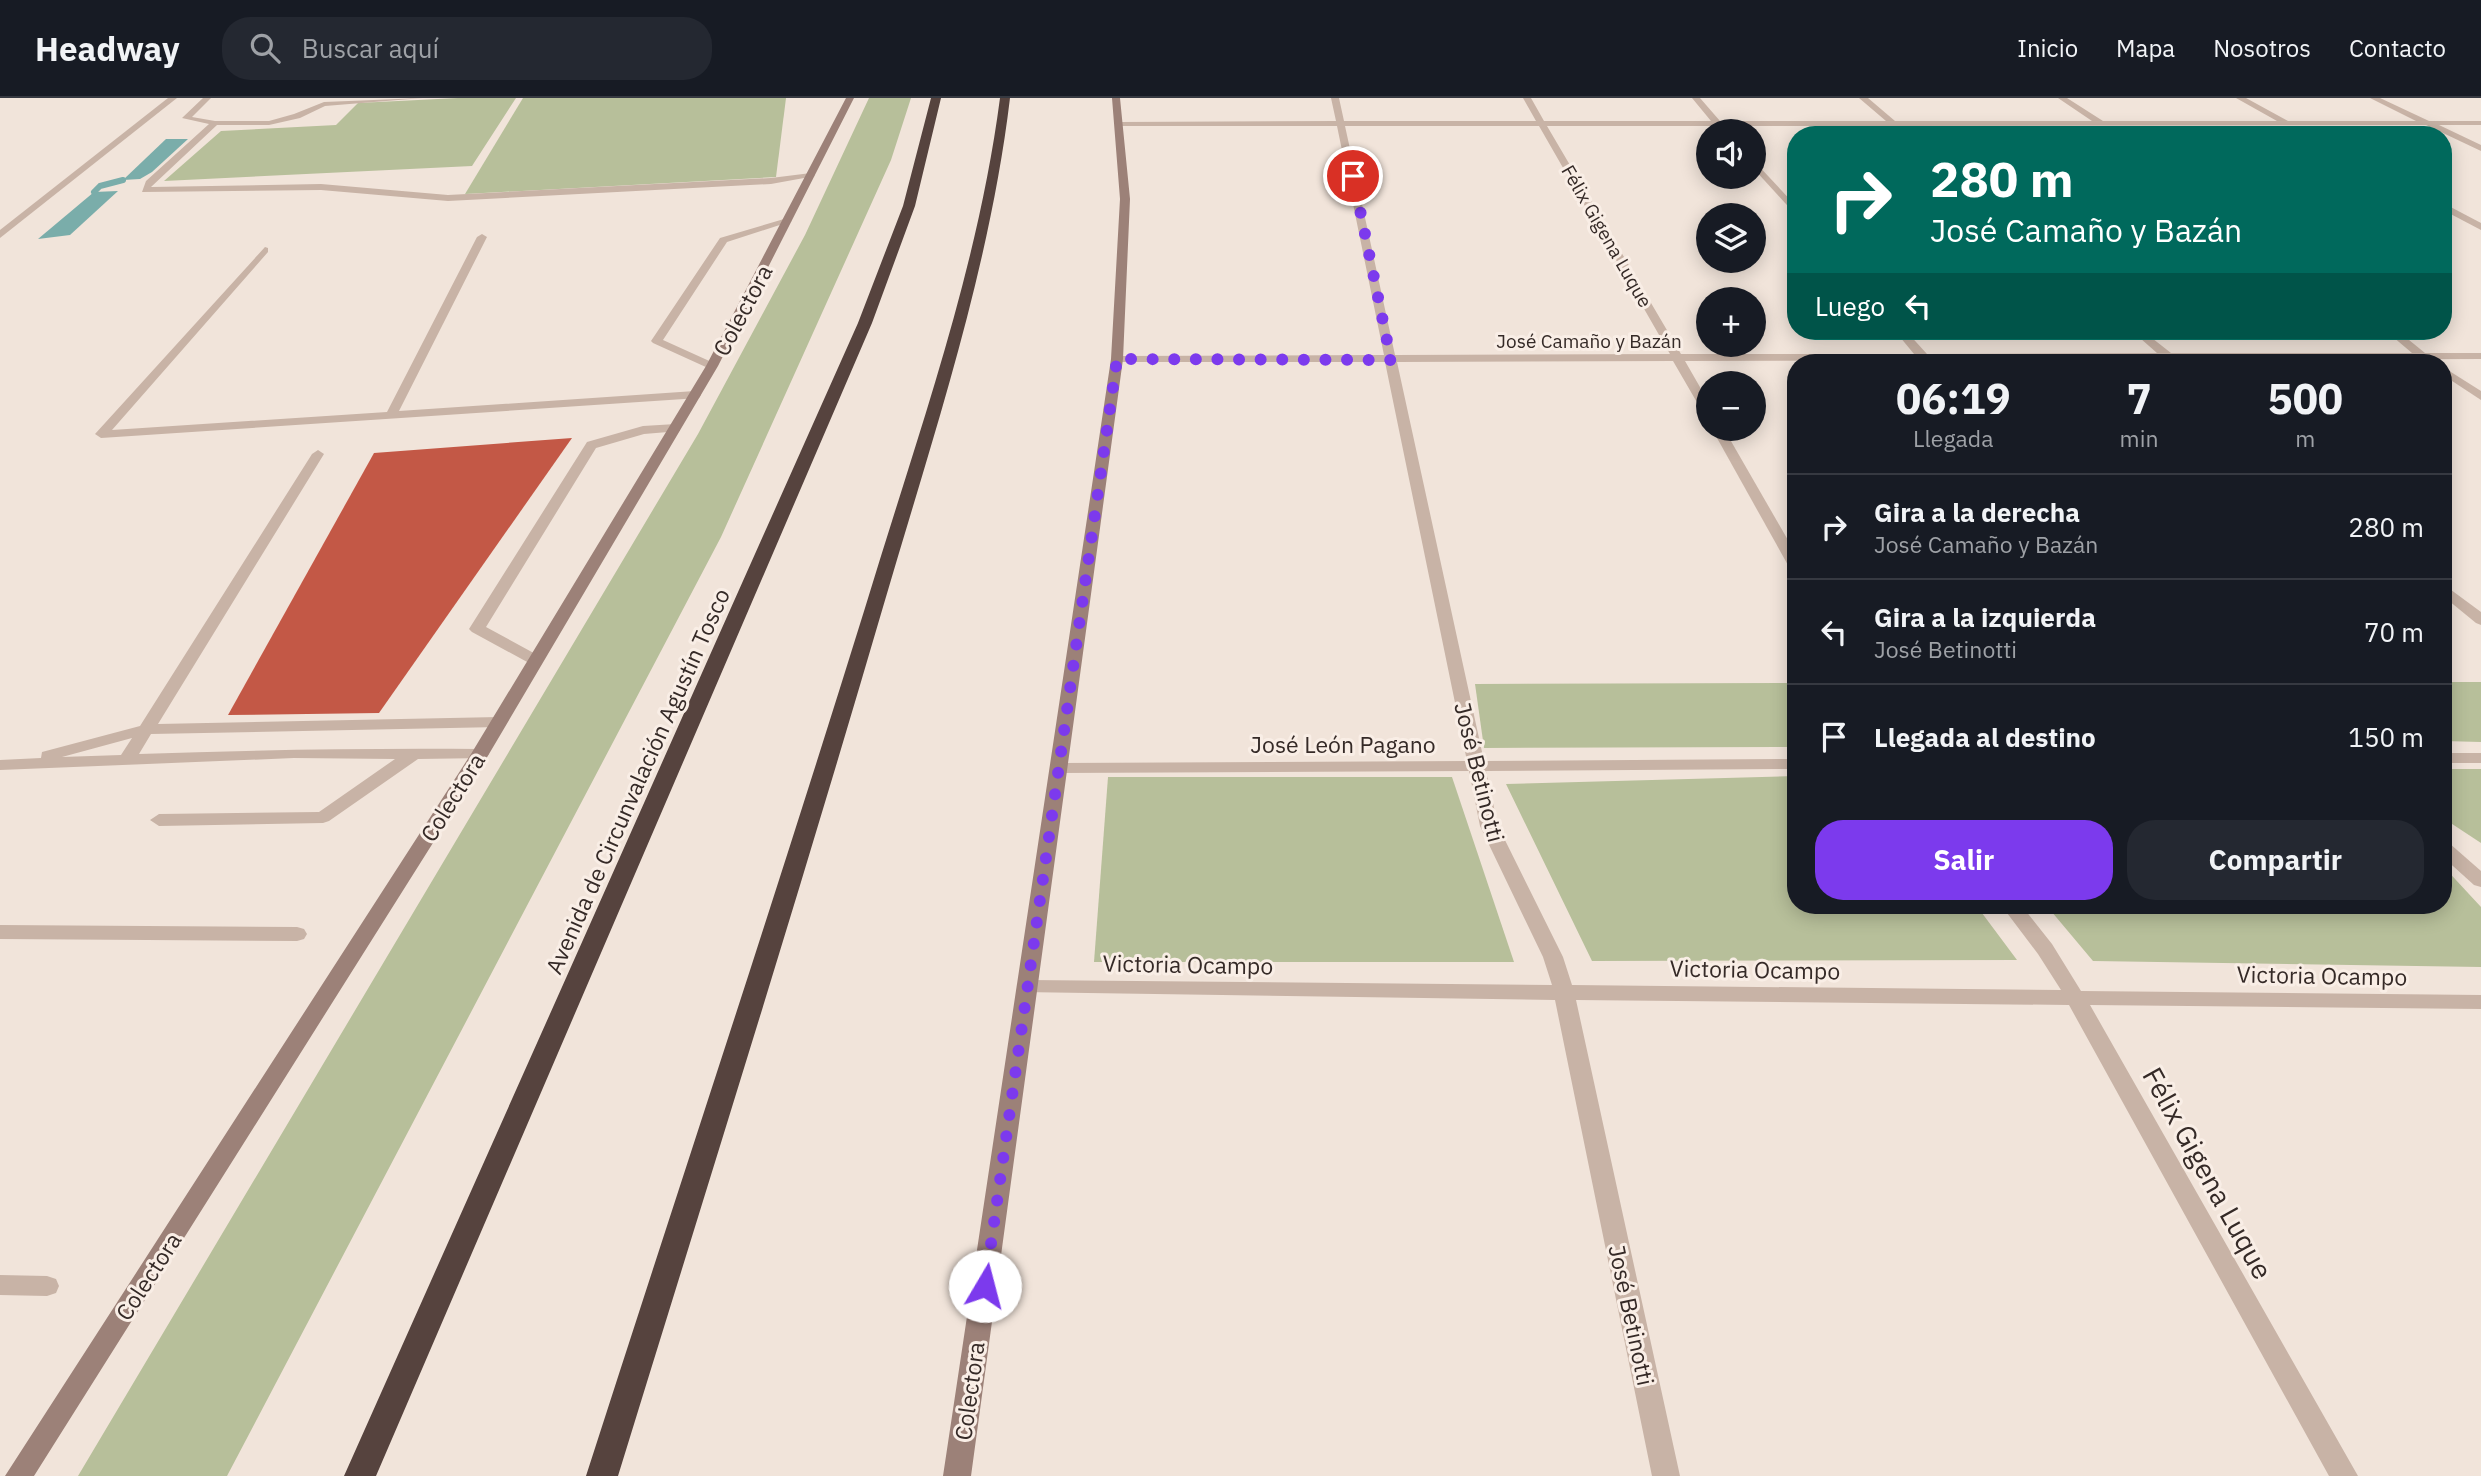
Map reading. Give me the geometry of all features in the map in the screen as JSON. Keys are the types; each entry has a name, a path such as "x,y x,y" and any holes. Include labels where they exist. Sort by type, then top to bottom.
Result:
{"highway":[{"name":"Avenida de Circunvalación Agustín Tosco","path":"360,1476 865,323 909,206 936,98"},
{"path":"602,1476 862,647 968,292 990,209 1005,98"}],"street":[{"path":"0,235 173,98"},
{"path":"207,98 186,118 255,124 282,121 324,104 419,98"},
{"name":"Colectora","path":"19,1476 480,754 712,366 850,98"},
{"name":"Colectora","path":"957,1476 1117,359 1125,199 1116,98"},
{"name":"José Betinotti","path":"1335,98 1475,765 1497,846 1553,957 1564,992 1666,1476"},
{"name":"Félix Gigena Luque","path":"1527,98 1696,390"},
{"path":"1696,98 1714,119"},
{"path":"1863,98 1897,126"},
{"path":"2062,98 2105,126"},
{"path":"2240,98 2293,126"},
{"path":"2374,98 2433,126"},
{"path":"310,100 324,104"},
{"path":"215,122 149,183 145,190 321,187 448,198 771,181 811,176"},
{"path":"1766,123 2481,122"},
{"path":"1120,124 1696,123"},
{"path":"2452,135 2481,148"},
{"path":"1766,178 1787,202"},
{"path":"2452,211 2481,227"},
{"path":"712,366 657,341 723,240 787,221"},
{"path":"391,415 482,237"},
{"path":"265,250 101,434 695,395"},
{"path":"1908,340 1921,354"},
{"path":"2148,340 2164,354"},
{"path":"2403,340 2420,354"},
{"name":"José Camaño y Bazán","path":"2452,358 2481,356"},
{"name":"José Camaño y Bazán","path":"1117,359 1787,358"},
{"path":"2452,376 2481,396"},
{"path":"535,660 477,629 590,445 643,430 676,428"},
{"path":"1725,441 1787,550"},
{"path":"126,761 318,454"},
{"path":"2452,596 2481,620"},
{"path":"24,763 147,729 499,722"},
{"path":"159,820 323,817 416,752"},
{"path":"0,765 294,753 480,754"},
{"path":"2452,758 2481,758"},
{"name":"José León Pagano","path":"1060,768 1787,764"},
{"path":"2452,855 2481,881"},
{"name":"Félix Gigena Luque","path":"2018,914 2045,949 2076,997 2344,1476"},
{"path":"0,932 297,934"},
{"name":"Victoria Ocampo","path":"1028,987 2481,1002"},
{"path":"0,1285 47,1286"}],"green space":[{"path":"516,98 472,166 164,181 221,131 336,125 358,103"},
{"path":"523,98 786,98 776,177 465,194"},
{"path":"869,98 911,98 891,160 721,537 227,1476 78,1476 698,434 805,235"},
{"path":"2452,682 2481,682 2481,742 2452,741"},
{"path":"1787,683 1787,747 1484,748 1475,684"},
{"path":"2452,769 2481,769 2481,843 2452,824"},
{"path":"1787,776 1787,914 1983,914 2017,960 1592,961 1506,784"},
{"path":"1108,777 1452,777 1514,962 1094,962"},
{"path":"2452,876 2481,907 2481,967 2093,961 2054,914 2452,914"}],"water":[{"path":"166,139 188,139 152,172 140,179 123,180"},
{"path":"118,191 70,235 38,239 94,192"}],"building":[{"path":"572,438 379,713 228,715 374,453"}],"waterway":[{"path":"94,192 100,186 123,180"}],"route":[{"path":"985,1286 1117,359 1391,360 1353,176"}]}
